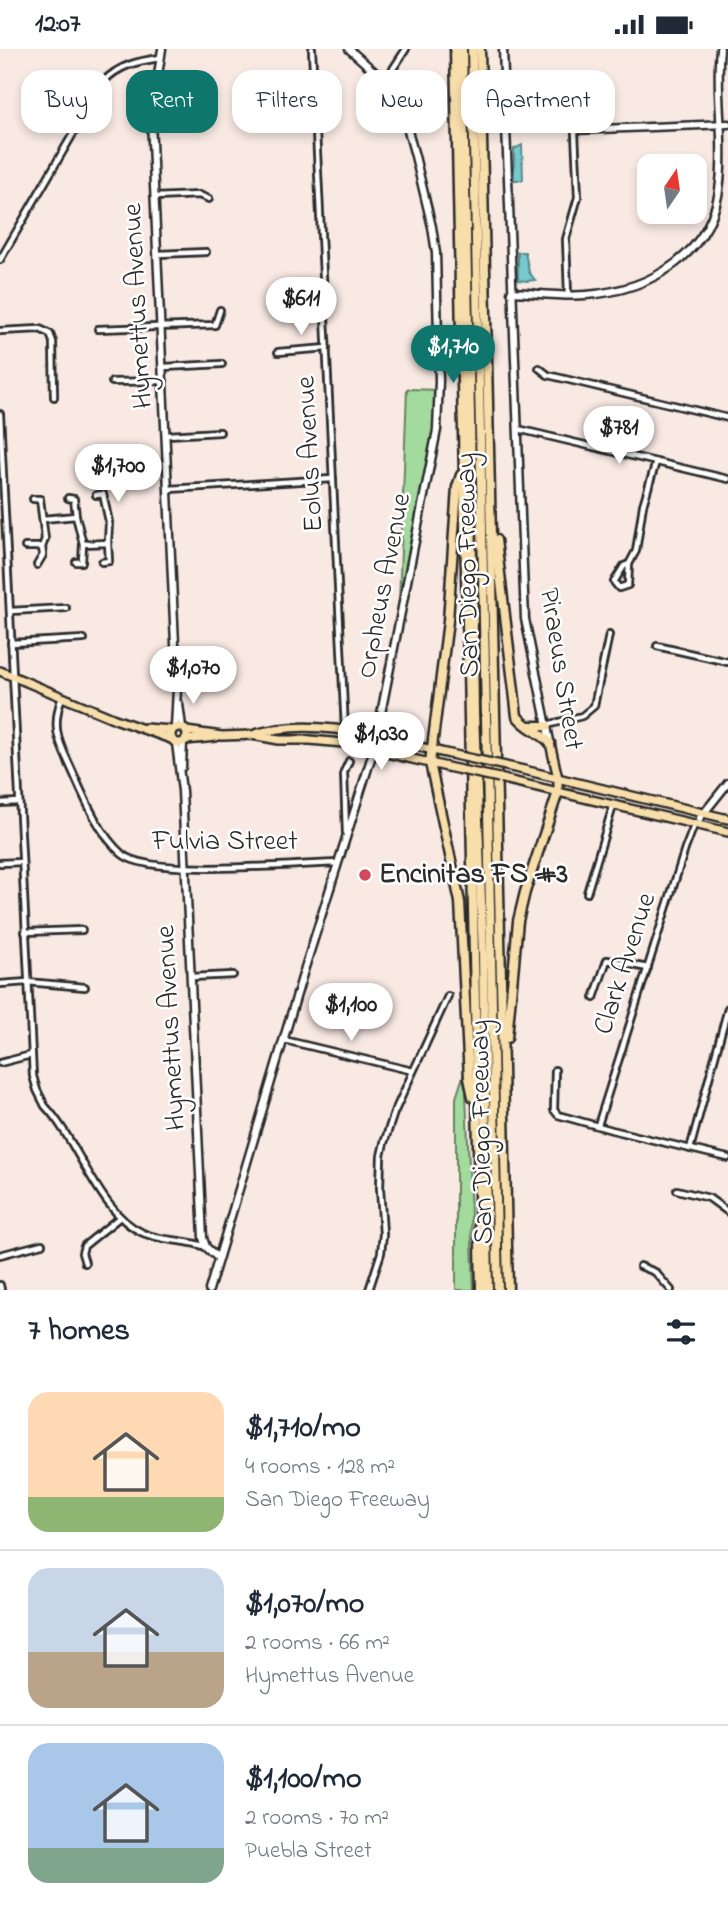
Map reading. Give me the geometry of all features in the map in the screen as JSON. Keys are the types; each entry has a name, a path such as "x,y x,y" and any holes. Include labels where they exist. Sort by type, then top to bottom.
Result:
{"highway":[{"name":"San Diego Freeway","path":"454,49 481,1290"},
{"path":"462,49 488,1290"},
{"path":"472,49 498,1290"},
{"name":"San Diego Freeway","path":"481,49 508,1290"},
{"path":"463,469 457,487 448,621 430,763 460,902 469,1077 477,1119"},
{"path":"490,488 517,716 525,726 541,734 550,743"},
{"path":"525,726 547,726"},
{"path":"504,1051 510,1027 514,946 518,921 558,792"}],"main road":[{"path":"0,671 115,719 179,735 251,735 279,740 343,743 613,805 699,818 728,819"},
{"path":"251,735 279,727 311,727 377,737 558,778 699,818 728,832"},
{"name":"Piraeus Street","path":"550,743 558,778 558,792"}],"street":[{"name":"Hymettus Avenue","path":"162,49 151,120 203,1238 206,1247"},
{"name":"Eolus Avenue","path":"312,49 345,731"},
{"name":"Orpheus Avenue","path":"349,49 373,70"},
{"path":"393,70 407,49"},
{"name":"Piraeus Street","path":"503,49 526,619 550,743"},
{"path":"511,292 585,295 605,292 664,273 690,251 702,236 714,213 720,184 720,49"},
{"path":"0,260 103,82 128,64 160,58"},
{"path":"615,128 728,124"},
{"name":"Orpheus Avenue","path":"209,1290 374,749 437,430 439,385 436,253 408,133"},
{"path":"568,294 566,239 578,197 575,133"},
{"path":"720,184 728,187"},
{"path":"155,197 199,195 209,199"},
{"path":"158,254 206,252"},
{"path":"98,329 215,325 220,310"},
{"path":"0,331 40,329 50,334 53,342 54,397"},
{"path":"278,352 327,348"},
{"path":"164,367 222,364"},
{"path":"539,368 548,375 728,418"},
{"path":"113,382 165,380"},
{"path":"0,414 27,982 37,1090 97,1186 120,1217 135,1229 152,1237 178,1242 191,1241 206,1247 218,1258"},
{"path":"517,429 728,479"},
{"path":"167,435 220,432"},
{"path":"629,563 614,582 619,589 628,586 629,563 636,551 643,505 656,462"},
{"path":"169,489 333,479"},
{"path":"96,495 103,494 109,522 109,561 102,562"},
{"path":"68,498 74,499 83,544 82,562 75,562"},
{"path":"33,499 40,499 45,539 43,555 37,565"},
{"path":"43,519 76,516"},
{"path":"83,544 108,543"},
{"path":"25,547 42,547"},
{"path":"10,611 65,608"},
{"path":"547,726 582,716 594,706 609,635"},
{"path":"11,643 84,639"},
{"path":"657,646 728,662"},
{"name":"Fulvia Street","path":"62,697 55,723 59,738 87,806 123,856 137,863 186,868 338,863"},
{"path":"346,838 344,772 349,761"},
{"path":"699,818 728,783"},
{"path":"0,803 19,802"},
{"path":"587,893 613,805"},
{"name":"Clark Avenue","path":"598,1125 699,818"},
{"path":"0,863 22,862"},
{"path":"25,932 82,930"},
{"path":"594,998 607,960 648,968"},
{"path":"191,977 233,975"},
{"path":"0,984 27,982 85,987"},
{"path":"369,1290 382,1253 381,1156 394,1113 447,996"},
{"path":"690,1149 728,1008"},
{"path":"284,1040 413,1071"},
{"path":"0,1063 32,1055"},
{"path":"555,1070 554,1110 558,1115 728,1158"},
{"path":"677,1190 709,1198 728,1212"},
{"path":"85,1263 82,1249 84,1246 120,1217"},
{"path":"0,1255 41,1244"},
{"path":"640,1266 655,1272 671,1290"},
{"path":"0,1285 1,1290"}],"green space":[{"path":"407,389 440,390 441,399 398,630"},
{"path":"465,1070 474,1290 456,1290 456,1098"}],"water":[{"path":"522,145 523,180 514,180 514,149"},
{"path":"518,252 525,252 529,272 535,280 518,280"}],"place":[{"name":"Encinitas FS #3","path":"365,875"}]}
